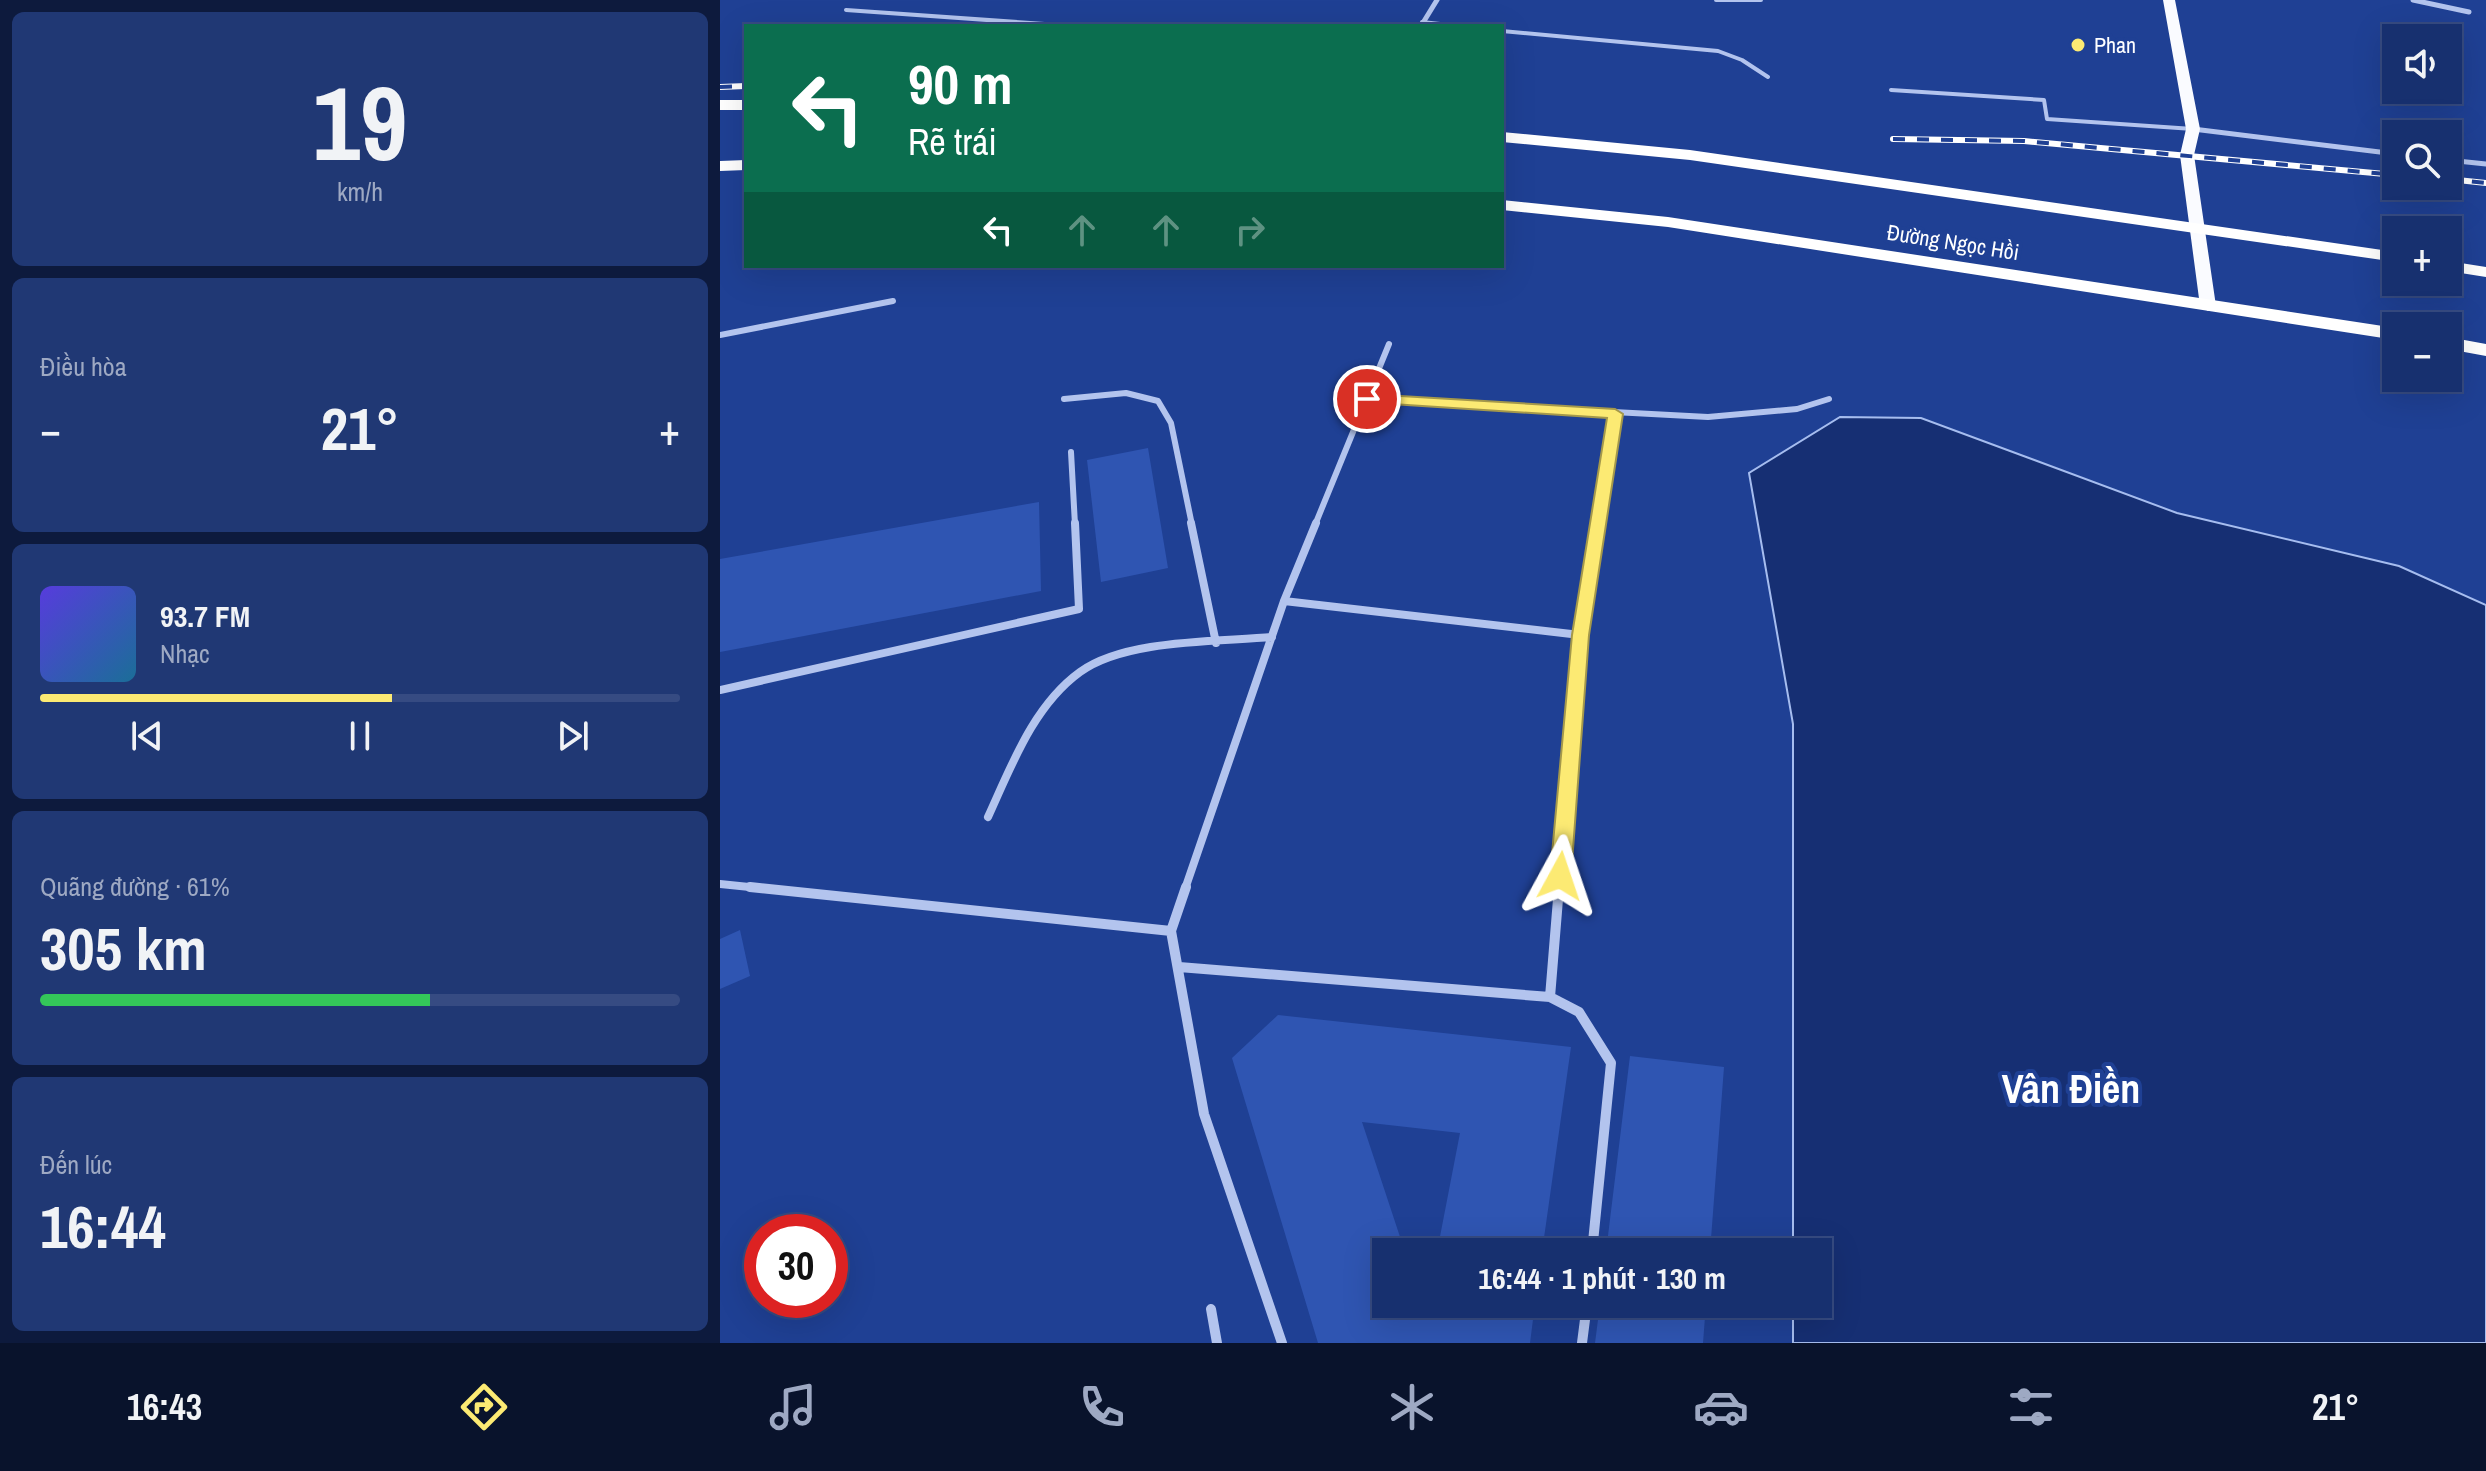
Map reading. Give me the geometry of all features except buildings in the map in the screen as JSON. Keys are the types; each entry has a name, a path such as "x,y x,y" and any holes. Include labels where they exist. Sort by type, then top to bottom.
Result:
{"highway":[{"path":"720,105 744,105"},
{"name":"Đường Ngọc Hồi","path":"1504,137 1690,155 2382,255"},
{"path":"720,166 744,165"},
{"name":"Đường Ngọc Hồi","path":"1504,205 1668,222 2382,332"},
{"path":"2462,268 2486,272"},
{"path":"2462,346 2486,350"}],"main road":[{"path":"2169,0 2193,129 2187,155 2208,306"}],"street":[{"path":"1422,24 1437,0"},
{"path":"2413,0 2469,12"},
{"path":"2193,129 2382,152"},
{"path":"2462,161 2486,164"},
{"path":"720,335 893,301"},
{"path":"1282,1343 1204,1114 1171,931 1284,601 1389,344"},
{"path":"1064,399 1097,395 1146,396 1157,400 1162,408 1171,423 1216,643"},
{"path":"1367,399 1615,414 1760,415 1797,409 1829,399"},
{"path":"1550,997 1580,635 1615,414"},
{"path":"720,690 1079,609 1071,452"},
{"path":"1284,601 1580,635"},
{"path":"988,817 1023,743 1053,699 1082,671 1114,656 1272,637"},
{"path":"720,884 1171,931"},
{"path":"1179,967 1550,997 1579,1012 1611,1063 1593,1238"},
{"path":"1211,1309 1217,1343"},
{"path":"1582,1343 1585,1318"}],"lane":[{"path":"1716,0 1761,0"},
{"path":"846,10 1045,24"},
{"path":"1504,31 1718,51 1742,60 1768,77"},
{"path":"1891,90 2044,100 2047,119 2193,129"}],"water":[{"path":"1840,417 1921,418 2177,513 2399,566 2486,605 2486,1343 1793,1343 1793,1318 1832,1318 1832,1238 1793,1238 1793,724 1749,473"}],"railway":[{"path":"720,87 744,86"},
{"path":"1893,139 2024,141 2382,174"},
{"path":"2462,180 2486,183"}],"place":[{"name":"Phan","path":"2078,45"}],"district":[{"name":"Vân Điền","path":"2071,1089"}],"route":[{"path":"1367,399 1615,414 1580,635 1560,876"}]}
